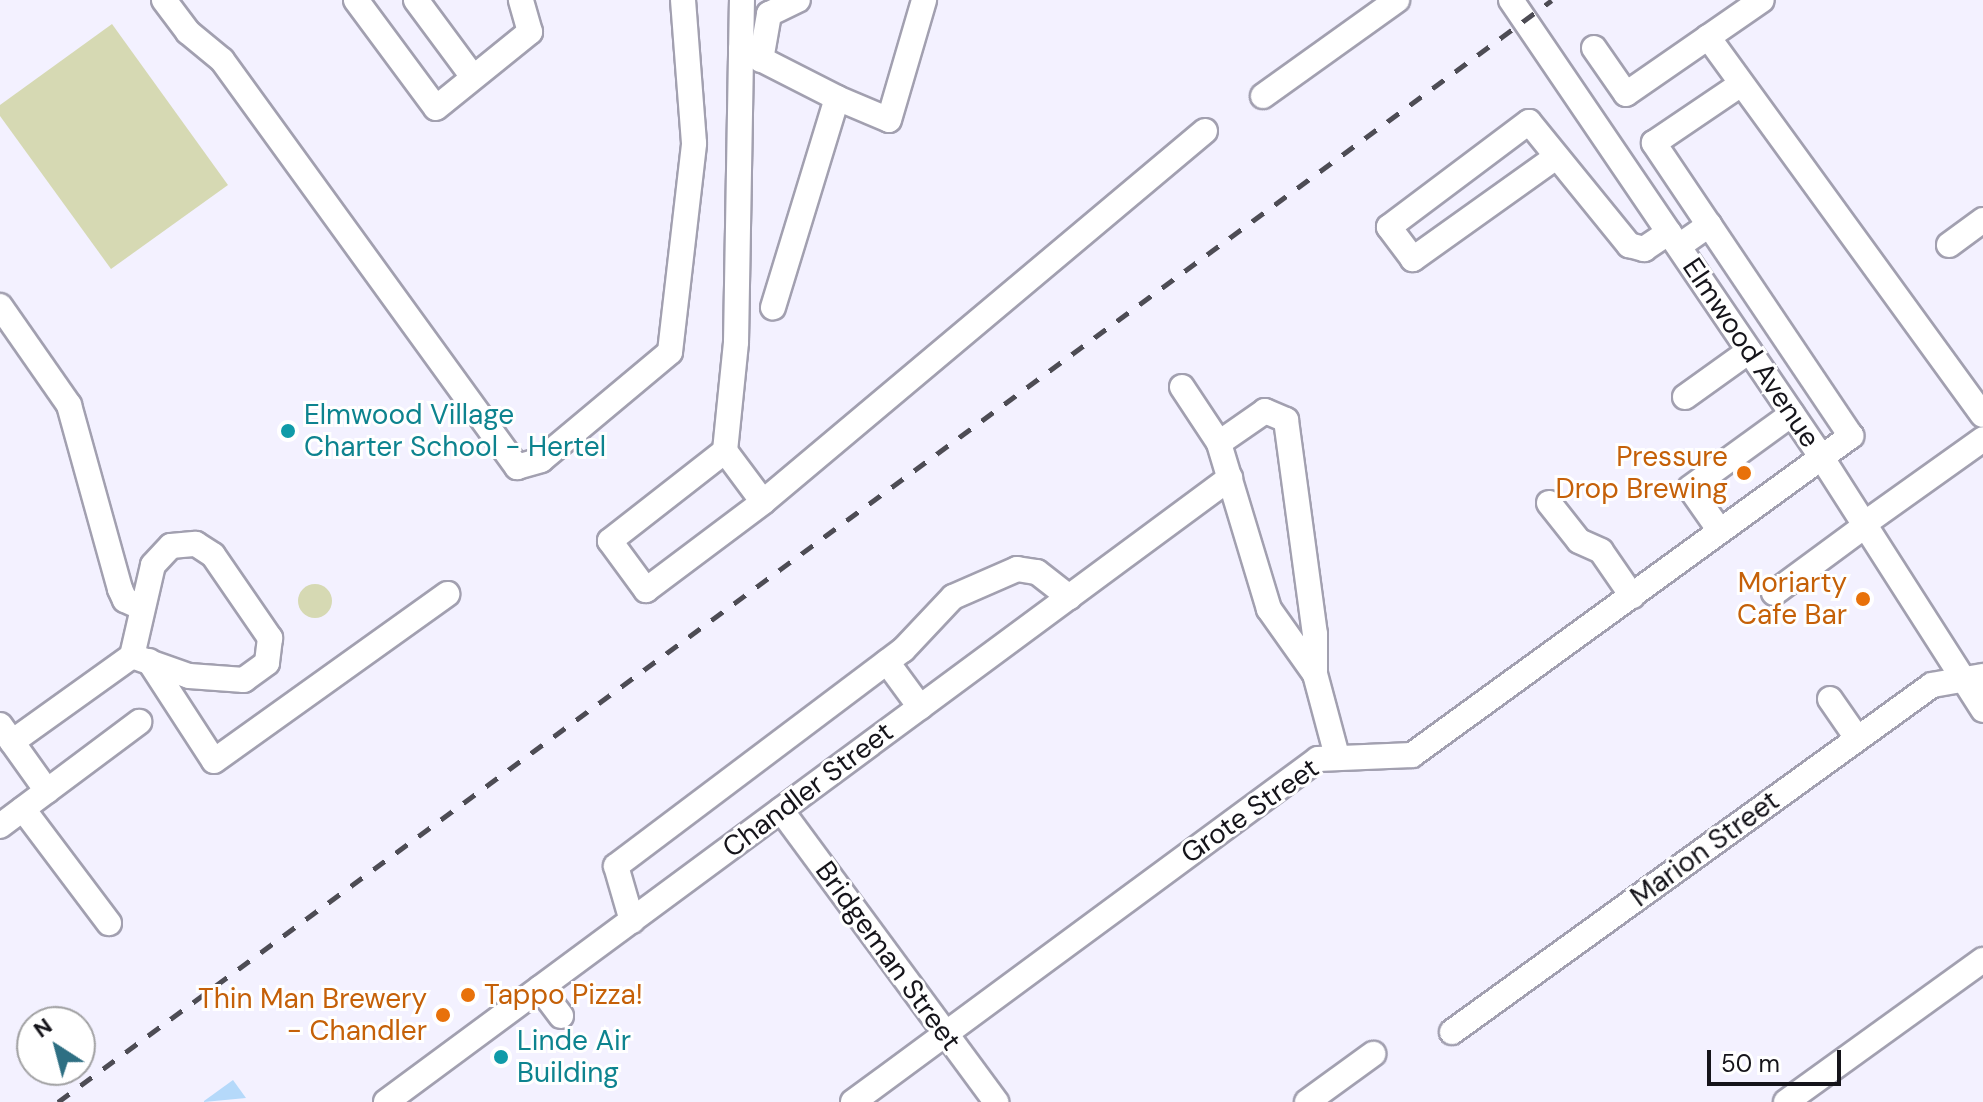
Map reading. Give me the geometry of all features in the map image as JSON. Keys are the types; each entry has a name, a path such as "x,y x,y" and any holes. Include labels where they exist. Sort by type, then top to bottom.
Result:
{"street":[{"path":"164,0 188,32 222,60 517,467 541,460 670,352 694,143 683,0"},
{"path":"356,0 436,108 530,32 521,0"},
{"path":"416,0 473,77"},
{"path":"742,0 751,55 736,342 725,451 763,502"},
{"path":"751,55 769,14 798,0"},
{"path":"751,55 889,120 924,0"},
{"path":"1263,96 1397,0"},
{"name":"Elmwood Avenue","path":"1511,0 1865,525 1973,678 1983,710"},
{"path":"1594,48 1626,94 1762,0"},
{"path":"1708,37 1983,415"},
{"path":"1556,157 1413,259 1389,227 1529,122 1629,245 1644,249 1709,225 1654,143 1741,84"},
{"path":"773,307 837,98"},
{"path":"725,451 610,541 646,590 763,502 1205,131"},
{"path":"1949,245 1983,220"},
{"name":"Grote Street","path":"853,1102 1318,759 1412,755 1851,436 1709,225"},
{"path":"0,306 69,405 120,589 125,600 141,607"},
{"path":"1685,397 1749,351"},
{"path":"1182,387 1219,443 1269,609 1315,674"},
{"path":"1219,443 1265,411 1286,420 1315,634 1315,674 1337,756"},
{"path":"1720,531 1690,488 1792,414"},
{"path":"1774,593 1983,439"},
{"name":"Chandler Street","path":"386,1102 1230,478"},
{"path":"1549,503 1579,541 1601,551 1632,596"},
{"path":"47,791 6,734 141,659 189,676 244,680 267,663 270,638 213,555 196,544 171,546 157,556 141,607 141,659 214,761 447,594"},
{"path":"632,921 614,873 616,866 887,662 953,597 999,574 1037,572 1069,597"},
{"path":"887,662 920,707"},
{"name":"Marion Street","path":"1452,1032 1932,685 1973,678"},
{"path":"1830,699 1857,738"},
{"path":"0,826 139,722"},
{"path":"23,809 109,923"},
{"name":"Bridgeman Street","path":"781,810 996,1102"},
{"path":"1786,1102 1983,960"},
{"path":"540,988 561,1016"},
{"path":"1307,1102 1373,1054"}],"green space":[{"path":"112,24 228,185 111,269 0,116 0,105"},
{"path":"315,584 327,589 332,601 327,613 315,618 303,613 298,601 303,589"}],"water":[{"path":"233,1080 246,1098 204,1102 204,1101"}],"railway":[{"path":"58,1102 1552,0"}],"place":[{"name":"Elmwood Village Charter School - Hertel","path":"288,431"},
{"name":"Pressure Drop Brewing","path":"1744,473"},
{"name":"Moriarty Cafe Bar","path":"1863,599"},
{"name":"Tappo Pizza!","path":"468,995"},
{"name":"Thin Man Brewery - Chandler","path":"443,1015"},
{"name":"Linde Air Building","path":"501,1057"}]}
